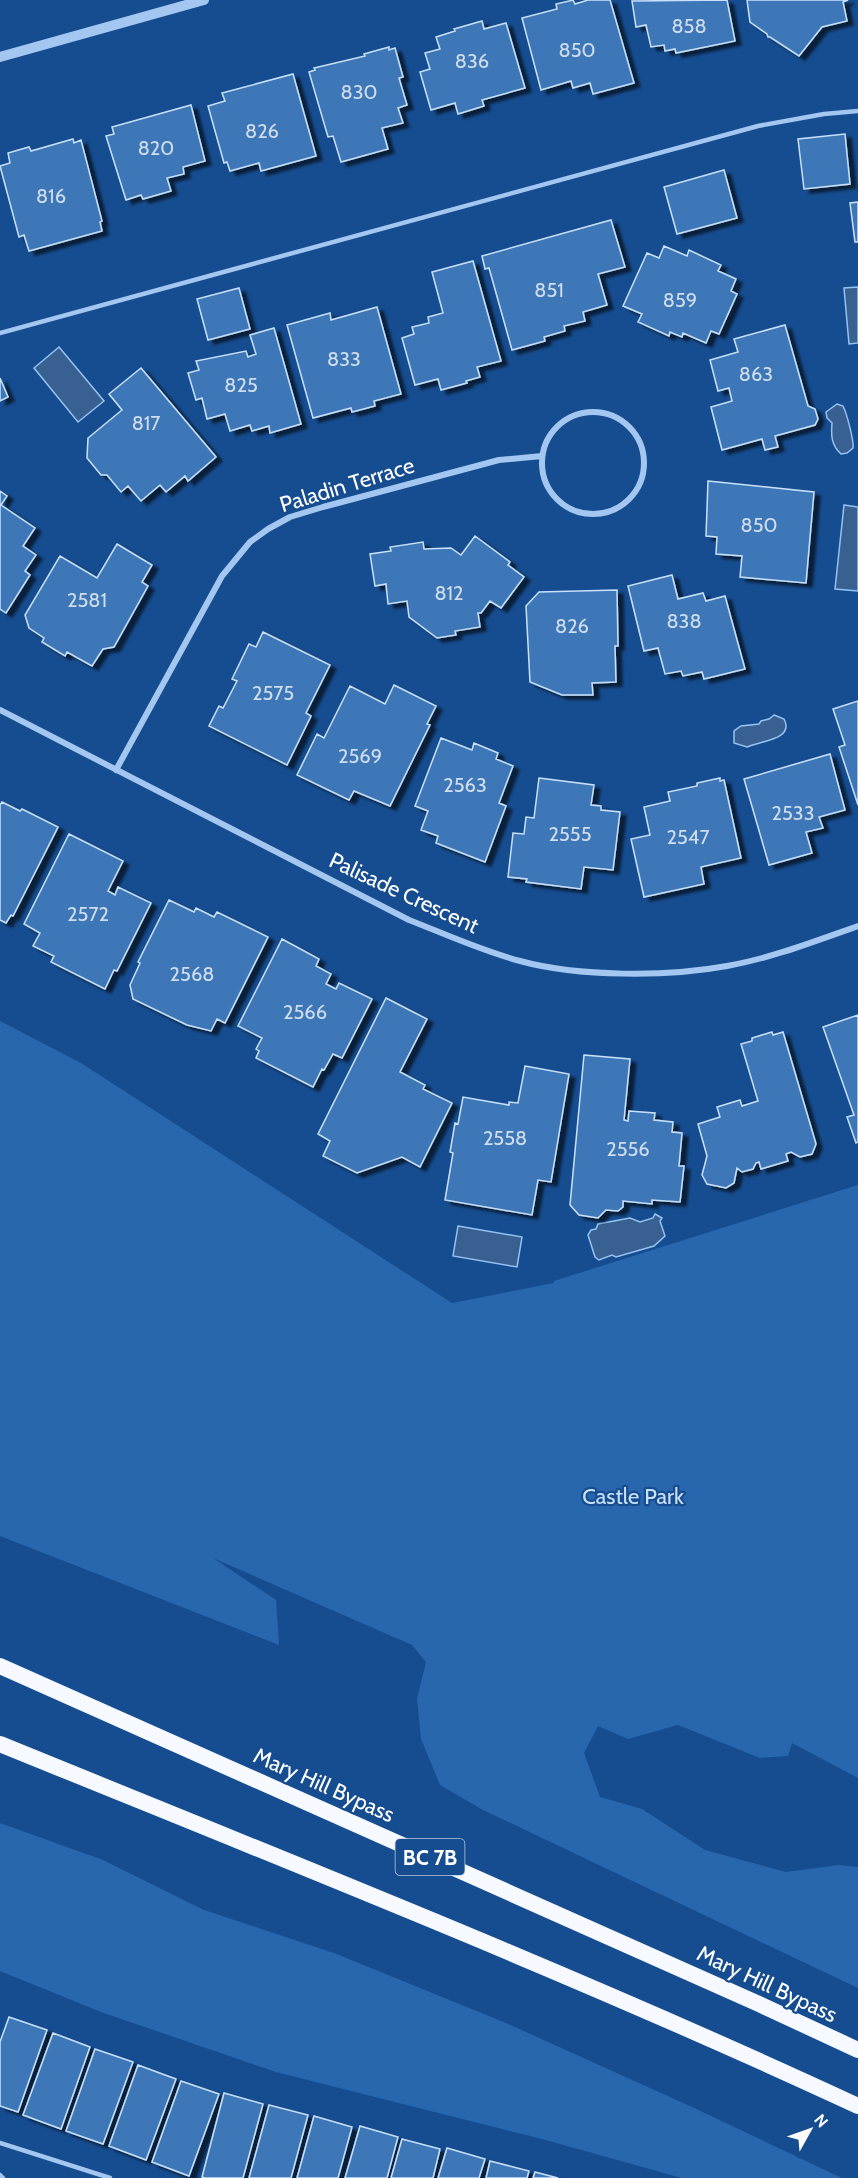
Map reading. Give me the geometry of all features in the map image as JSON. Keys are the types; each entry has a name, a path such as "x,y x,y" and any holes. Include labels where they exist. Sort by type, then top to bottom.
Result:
{"highway":[{"name":"Mary Hill Bypass","path":"0,1666 716,1984 858,2050"},
{"name":"BC 7B","path":"0,1744 536,1963 667,2019 858,2106"}],"street":[{"path":"0,57 204,0"},
{"path":"587,412 604,413 620,419 633,431 641,446 644,463 642,479 635,494 622,506 607,513 590,515 574,511 559,502 548,489 542,473 542,456 547,440 557,426 570,417 587,412"},
{"name":"Paladin Terrace","path":"116,770 222,576 250,542 290,517 322,507 499,460 542,456"},
{"name":"Palisade Crescent","path":"0,710 409,920 520,961 569,970 647,974 716,967 785,951 858,927"}],"lane":[{"path":"0,333 758,126 824,114 858,111"},
{"path":"0,2143 110,2178"}],"green space":[{"name":"Castle Park","path":"0,1021 81,1063 452,1303 554,1283 554,1281 858,1185 858,1778 792,1743 788,1756 760,1758 678,1725 628,1739 598,1726 584,1753 600,1797 642,1809 705,1850 786,1872 839,1865 858,1867 858,1988 483,1810 440,1785 421,1739 417,1699 426,1662 412,1645 213,1558 276,1600 279,1645 0,1536"},
{"path":"0,1823 103,1860 204,1910 334,1953 506,2023 842,2178 682,2178 542,2139 276,2072 101,2012 0,1971"}],"shaded area":[{"path":"858,287 858,343 849,344 844,288"},
{"path":"59,347 104,401 78,422 34,368"},
{"path":"837,404 843,406 845,410 853,445 847,453 841,454 833,443 832,423 827,418 826,412"},
{"path":"844,505 858,507 858,591 835,589"},
{"path":"774,715 784,719 786,726 780,736 747,747 734,743 734,731 741,726 759,724"},
{"path":"655,1214 662,1218 660,1221 665,1236 654,1246 616,1257 612,1255 599,1260 595,1257 588,1235 591,1230 596,1229 598,1224 630,1218 640,1222 653,1218"},
{"path":"458,1226 522,1237 517,1267 453,1256"}],"building":[{"path":"573,0 575,4 588,0 610,0 634,83 593,94 590,83 573,88 571,81 541,90 522,18 557,9 556,4"},
{"path":"727,0 735,41 676,53 675,49 665,51 664,45 651,47 646,25 636,27 632,1"},
{"path":"747,0 848,0 843,2 847,21 822,27 799,56 768,37 750,22"},
{"path":"482,21 484,29 506,23 525,88 482,100 484,106 458,114 455,103 431,110 420,72 430,69 425,53 440,49 436,37"},
{"path":"389,47 389,50 395,48 403,77 399,78 407,105 398,108 403,123 382,128 388,149 341,162 333,136 328,137 309,72 315,70 314,68 365,56 364,54"},
{"path":"293,74 316,156 261,171 259,163 230,171 227,162 224,163 208,106 225,101 222,93"},
{"path":"191,105 205,161 183,167 184,174 167,178 171,191 143,199 141,195 126,200 106,136 114,134 112,127"},
{"path":"845,134 850,184 804,189 798,139"},
{"path":"73,139 74,143 81,140 102,221 100,222 102,231 29,251 24,235 19,237 0,166 10,163 8,153 29,147 31,151"},
{"path":"724,170 737,218 677,234 664,187"},
{"path":"858,202 858,242 855,242 850,203"},
{"path":"611,220 625,267 598,274 607,305 583,312 585,321 564,326 565,331 544,337 545,341 512,350 489,268 485,269 482,256"},
{"path":"664,246 687,256 689,250 721,265 718,271 736,279 731,291 737,294 719,334 711,331 706,343 683,333 682,337 670,332 669,336 638,322 642,314 623,306 647,253 659,258"},
{"path":"473,261 501,361 477,367 480,377 466,381 467,383 441,390 438,379 415,385 402,338 414,334 412,327 429,323 428,317 443,313 432,272"},
{"path":"239,288 250,329 208,340 197,299"},
{"path":"377,307 401,394 374,401 375,406 352,412 351,408 313,418 287,325 330,313 331,320"},
{"path":"785,325 808,406 815,409 818,419 815,425 775,436 778,447 765,450 762,439 722,450 711,407 732,401 729,388 718,391 710,360 738,352 734,339"},
{"path":"274,328 301,424 270,433 269,426 252,431 250,425 230,431 225,414 207,419 202,398 196,400 188,373 199,370 196,361 246,351 248,357 256,354 250,335"},
{"path":"141,368 216,457 188,481 185,476 166,492 160,485 141,501 128,486 121,492 107,475 101,475 87,458 88,438 122,410 109,394"},
{"path":"0,378 8,397 0,401"},
{"path":"708,481 814,492 806,583 740,577 742,556 716,554 717,537 706,536"},
{"path":"0,491 7,496 1,505 35,528 23,546 36,555 25,571 30,575 6,613 0,609"},
{"path":"475,536 510,562 508,565 524,577 501,608 490,601 481,613 478,613 480,627 455,631 456,635 437,638 409,617 407,601 388,604 386,584 375,586 370,554 391,551 390,547 423,542 424,549 451,548 461,555"},
{"path":"117,544 152,565 142,582 148,586 114,647 103,649 92,666 67,652 65,656 42,642 44,638 29,628 25,615 60,556 97,578"},
{"path":"672,575 678,599 703,593 706,601 725,596 745,669 704,679 702,672 683,676 681,671 665,674 658,648 644,651 628,586"},
{"path":"617,590 616,682 592,683 593,695 562,695 530,682 526,606 539,592"},
{"path":"263,632 330,665 306,713 311,716 287,765 209,726 219,706 223,708 237,681 232,679 249,644 256,647"},
{"path":"394,685 436,706 427,724 430,725 390,806 354,791 349,800 297,775 317,734 324,738 350,686 385,704"},
{"path":"858,701 858,805 839,747 845,745 833,709"},
{"path":"441,738 472,750 474,743 498,753 496,759 513,766 499,803 506,806 485,862 436,843 438,836 421,830 428,811 415,806"},
{"path":"830,754 845,810 819,817 823,828 806,832 812,853 769,865 744,779"},
{"path":"539,778 594,785 591,805 601,806 601,810 620,812 613,870 584,867 581,889 526,882 527,879 508,877 513,833 524,834 526,817 534,818"},
{"path":"720,778 720,781 724,780 741,858 701,867 704,884 644,897 631,839 650,835 644,807 670,801 668,792"},
{"path":"2,802 58,827 13,916 11,915 6,923 0,920 0,805"},
{"path":"69,834 123,861 108,891 115,895 118,887 151,903 117,971 114,970 105,989 51,962 54,956 33,946 40,933 24,924"},
{"path":"169,900 194,912 196,908 214,917 217,912 268,937 225,1023 217,1019 211,1031 187,1025 133,999 130,985 140,963 138,962"},
{"path":"282,939 319,959 316,966 331,974 326,984 336,989 339,983 372,999 342,1058 333,1054 313,1087 256,1058 259,1051 256,1049 262,1038 238,1026"},
{"path":"386,998 427,1019 400,1072 425,1085 423,1089 452,1103 420,1167 402,1157 357,1173 323,1156 330,1141 318,1134"},
{"path":"858,1015 858,1142 856,1143 847,1117 854,1115 823,1027"},
{"path":"772,1032 773,1035 783,1032 816,1144 812,1154 800,1157 791,1152 786,1154 788,1161 761,1169 759,1162 753,1169 742,1172 737,1168 734,1183 726,1188 707,1184 702,1175 707,1156 698,1124 720,1117 717,1107 740,1100 742,1106 758,1101 741,1044"},
{"path":"584,1055 630,1059 624,1120 628,1121 629,1111 655,1113 654,1120 673,1122 672,1132 682,1133 679,1166 684,1166 680,1202 652,1200 652,1204 623,1201 623,1207 618,1211 606,1210 598,1218 579,1215 570,1205"},
{"path":"525,1066 569,1074 551,1182 538,1180 532,1215 445,1200 453,1153 450,1152 455,1123 458,1124 463,1097 509,1105 509,1102 518,1103"},
{"path":"9,2017 47,2030 18,2112 0,2106 0,2042"},
{"path":"53,2033 90,2047 61,2129 23,2115"},
{"path":"95,2049 133,2062 103,2144 66,2131"},
{"path":"138,2065 176,2079 146,2160 109,2146"},
{"path":"181,2081 219,2094 189,2176 152,2162"},
{"path":"224,2093 263,2104 243,2178 205,2178 202,2177"},
{"path":"269,2105 308,2115 291,2178 249,2178"},
{"path":"314,2116 352,2127 338,2178 297,2178"},
{"path":"360,2126 398,2137 387,2178 345,2178"},
{"path":"402,2139 440,2149 433,2178 391,2178"},
{"path":"447,2148 485,2159 479,2178 438,2178"},
{"path":"490,2161 529,2171 527,2178 486,2178"},
{"path":"535,2172 558,2178 533,2178"}]}
